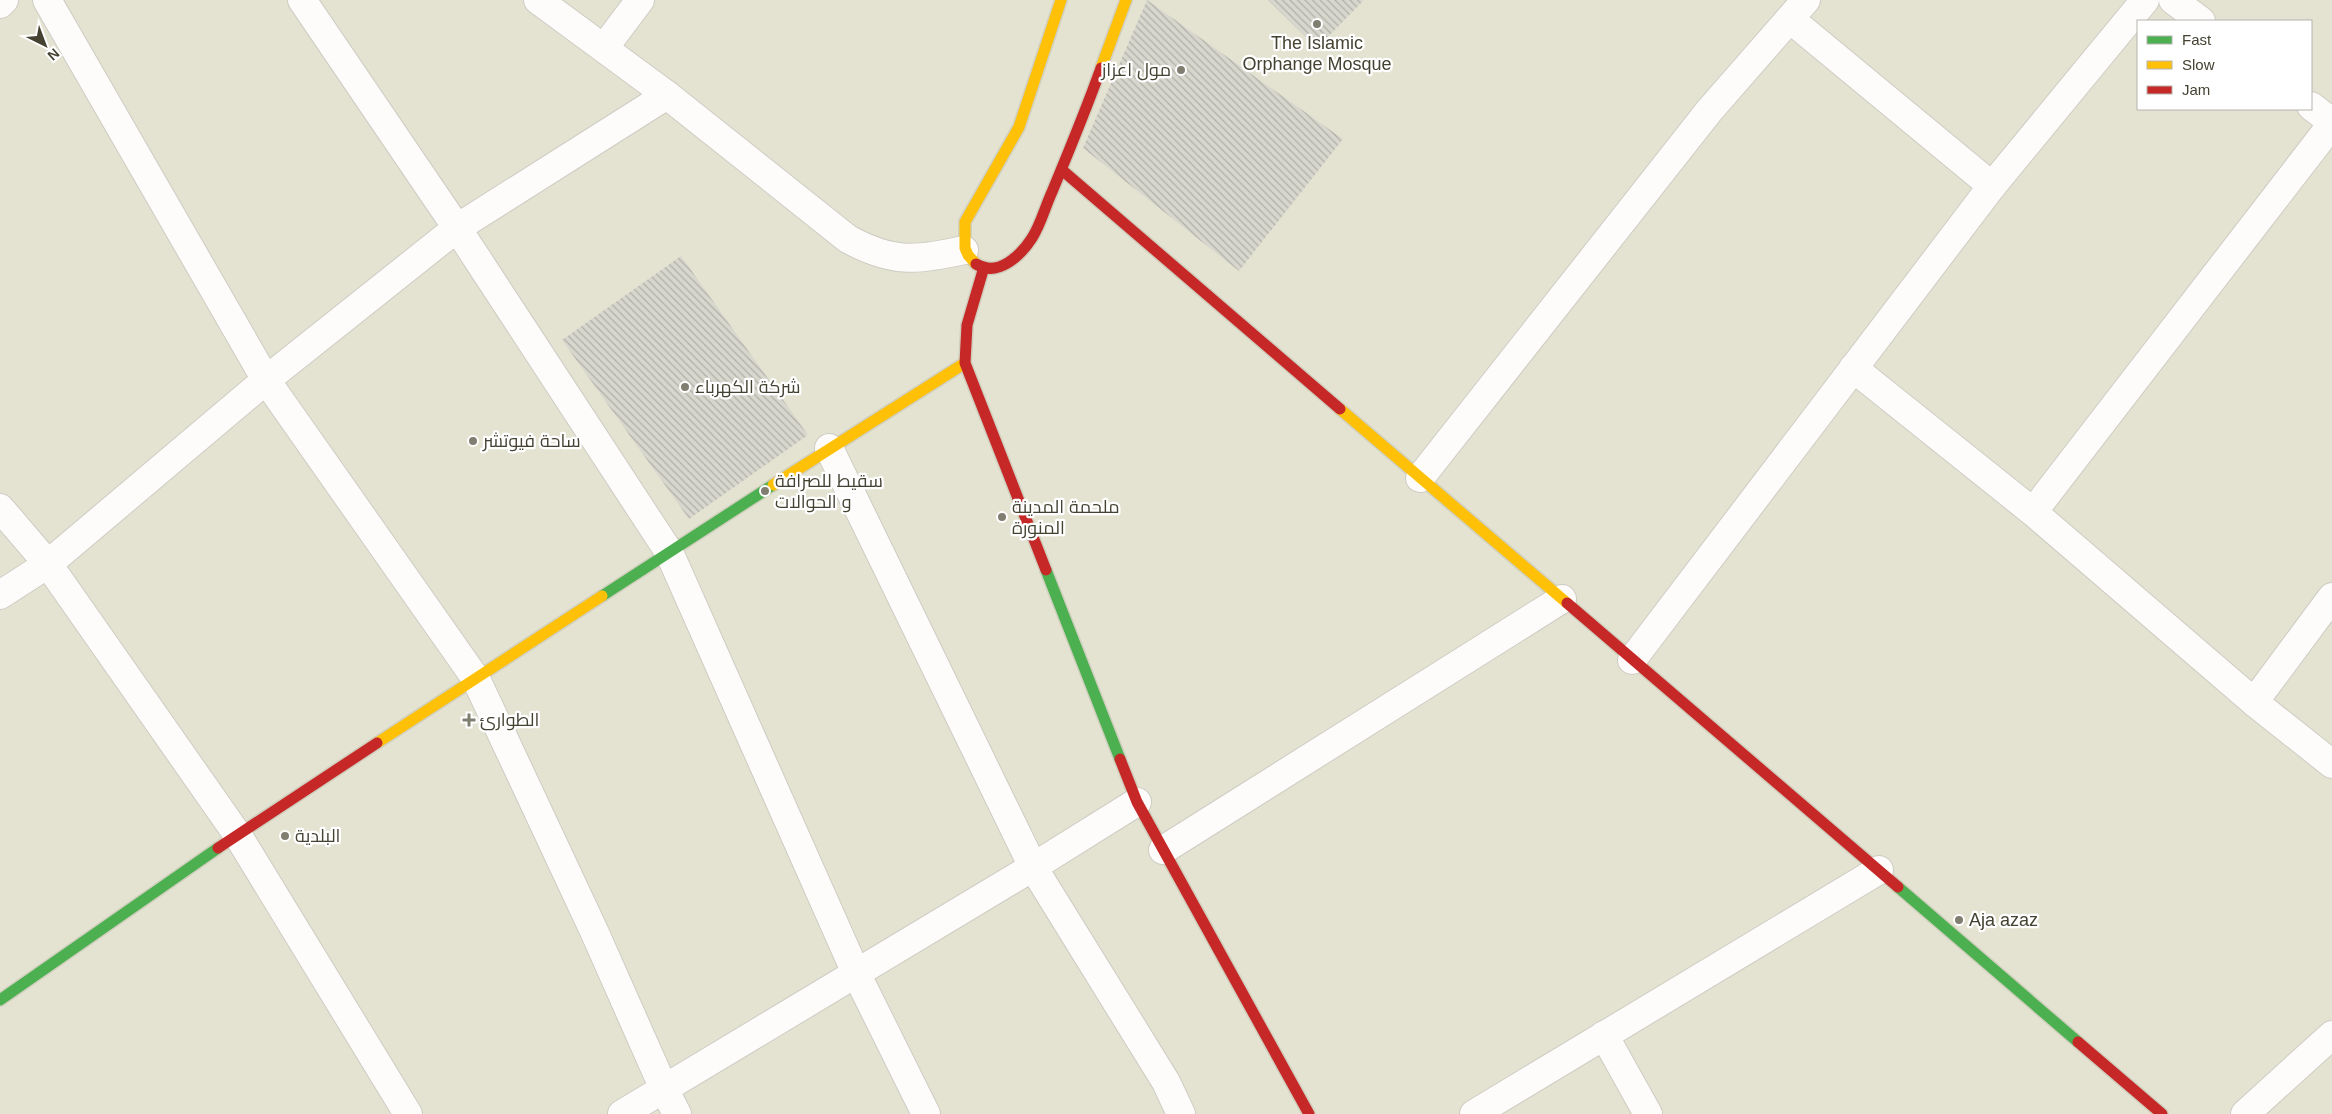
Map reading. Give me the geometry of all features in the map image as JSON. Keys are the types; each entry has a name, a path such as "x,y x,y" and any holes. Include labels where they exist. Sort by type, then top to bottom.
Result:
{"street":[{"path":"0,4 4,0"},
{"path":"47,0 266,380 476,679 677,1114"},
{"path":"302,0 457,228 669,552 856,973 926,1114"},
{"path":"538,0 668,95 832,227 865,248 883,254 906,258 974,258 998,268 1024,248 1033,236 1062,170 1126,0"},
{"path":"604,48 640,0"},
{"path":"1061,0 1019,127 965,222 962,236 974,258 964,341 965,363 1137,802 1309,1114"},
{"path":"1632,660 1992,186 2145,0"},
{"path":"2173,0 2200,20"},
{"path":"1420,478 1709,111 1798,9 1992,186"},
{"path":"0,596 48,564 266,380 457,228 668,95"},
{"path":"2033,512 2332,123 2312,107"},
{"path":"1062,170 2162,1114"},
{"path":"0,1000 237,834 669,552 965,363"},
{"path":"1853,368 2033,512 2254,702 2332,764"},
{"path":"830,448 1033,867 1166,1082 1181,1114"},
{"path":"0,508 48,564 237,834 408,1114"},
{"path":"2254,702 2332,598"},
{"path":"1163,850 1562,599"},
{"path":"622,1114 1033,867 1137,802"},
{"path":"1474,1114 1878,870"},
{"path":"1604,1035 1648,1114"},
{"path":"2245,1114 2332,1035"}],"shaded area":[{"path":"0,0 2332,0 2332,1114 0,1114"}],"building":[{"name":"مول اعزاز","path":"1147,0 1343,139 1239,271 1083,148"},
{"name":"The Islamic Orphange Mosque","path":"1268,0 1364,0 1317,48"},
{"name":"شركة الكهرباء","path":"681,256 808,435 689,519 562,340"}],"traffic: fast":[{"path":"602,596 773,485"},
{"path":"1046,570 1120,759"},
{"path":"0,1000 218,848"},
{"path":"1898,887 2078,1042"}],"traffic: slow":[{"path":"976,264 965,248 965,222 1019,127 1061,0"},
{"path":"1101,68 1126,0"},
{"path":"773,485 965,363"},
{"path":"1340,409 1567,603"},
{"path":"377,743 602,596"}],"traffic: jam":[{"path":"976,264 984,268 992,268 1008,263 1022,251 1032,238 1050,198 1101,68"},
{"path":"1062,170 1340,409"},
{"path":"984,267 967,325 965,363 1046,570"},
{"path":"1567,603 1898,887"},
{"path":"218,848 377,743"},
{"path":"1120,759 1137,802 1309,1114"},
{"path":"2078,1042 2162,1114"}],"place":[{"name":"The Islamic Orphange Mosque","path":"1317,24"},
{"name":"مول اعزاز","path":"1181,70"},
{"name":"شركة الكهرباء","path":"685,387"},
{"name":"ساحة فيوتشر","path":"473,441"},
{"name":"سقيط للصرافة و الحوالات","path":"765,491"},
{"name":"ملحمة المدينة المنورة","path":"1002,517"},
{"name":"الطوارئ","path":"469,720"},
{"name":"البلدية","path":"285,836"},
{"name":"Aja azaz","path":"1959,920"}]}
